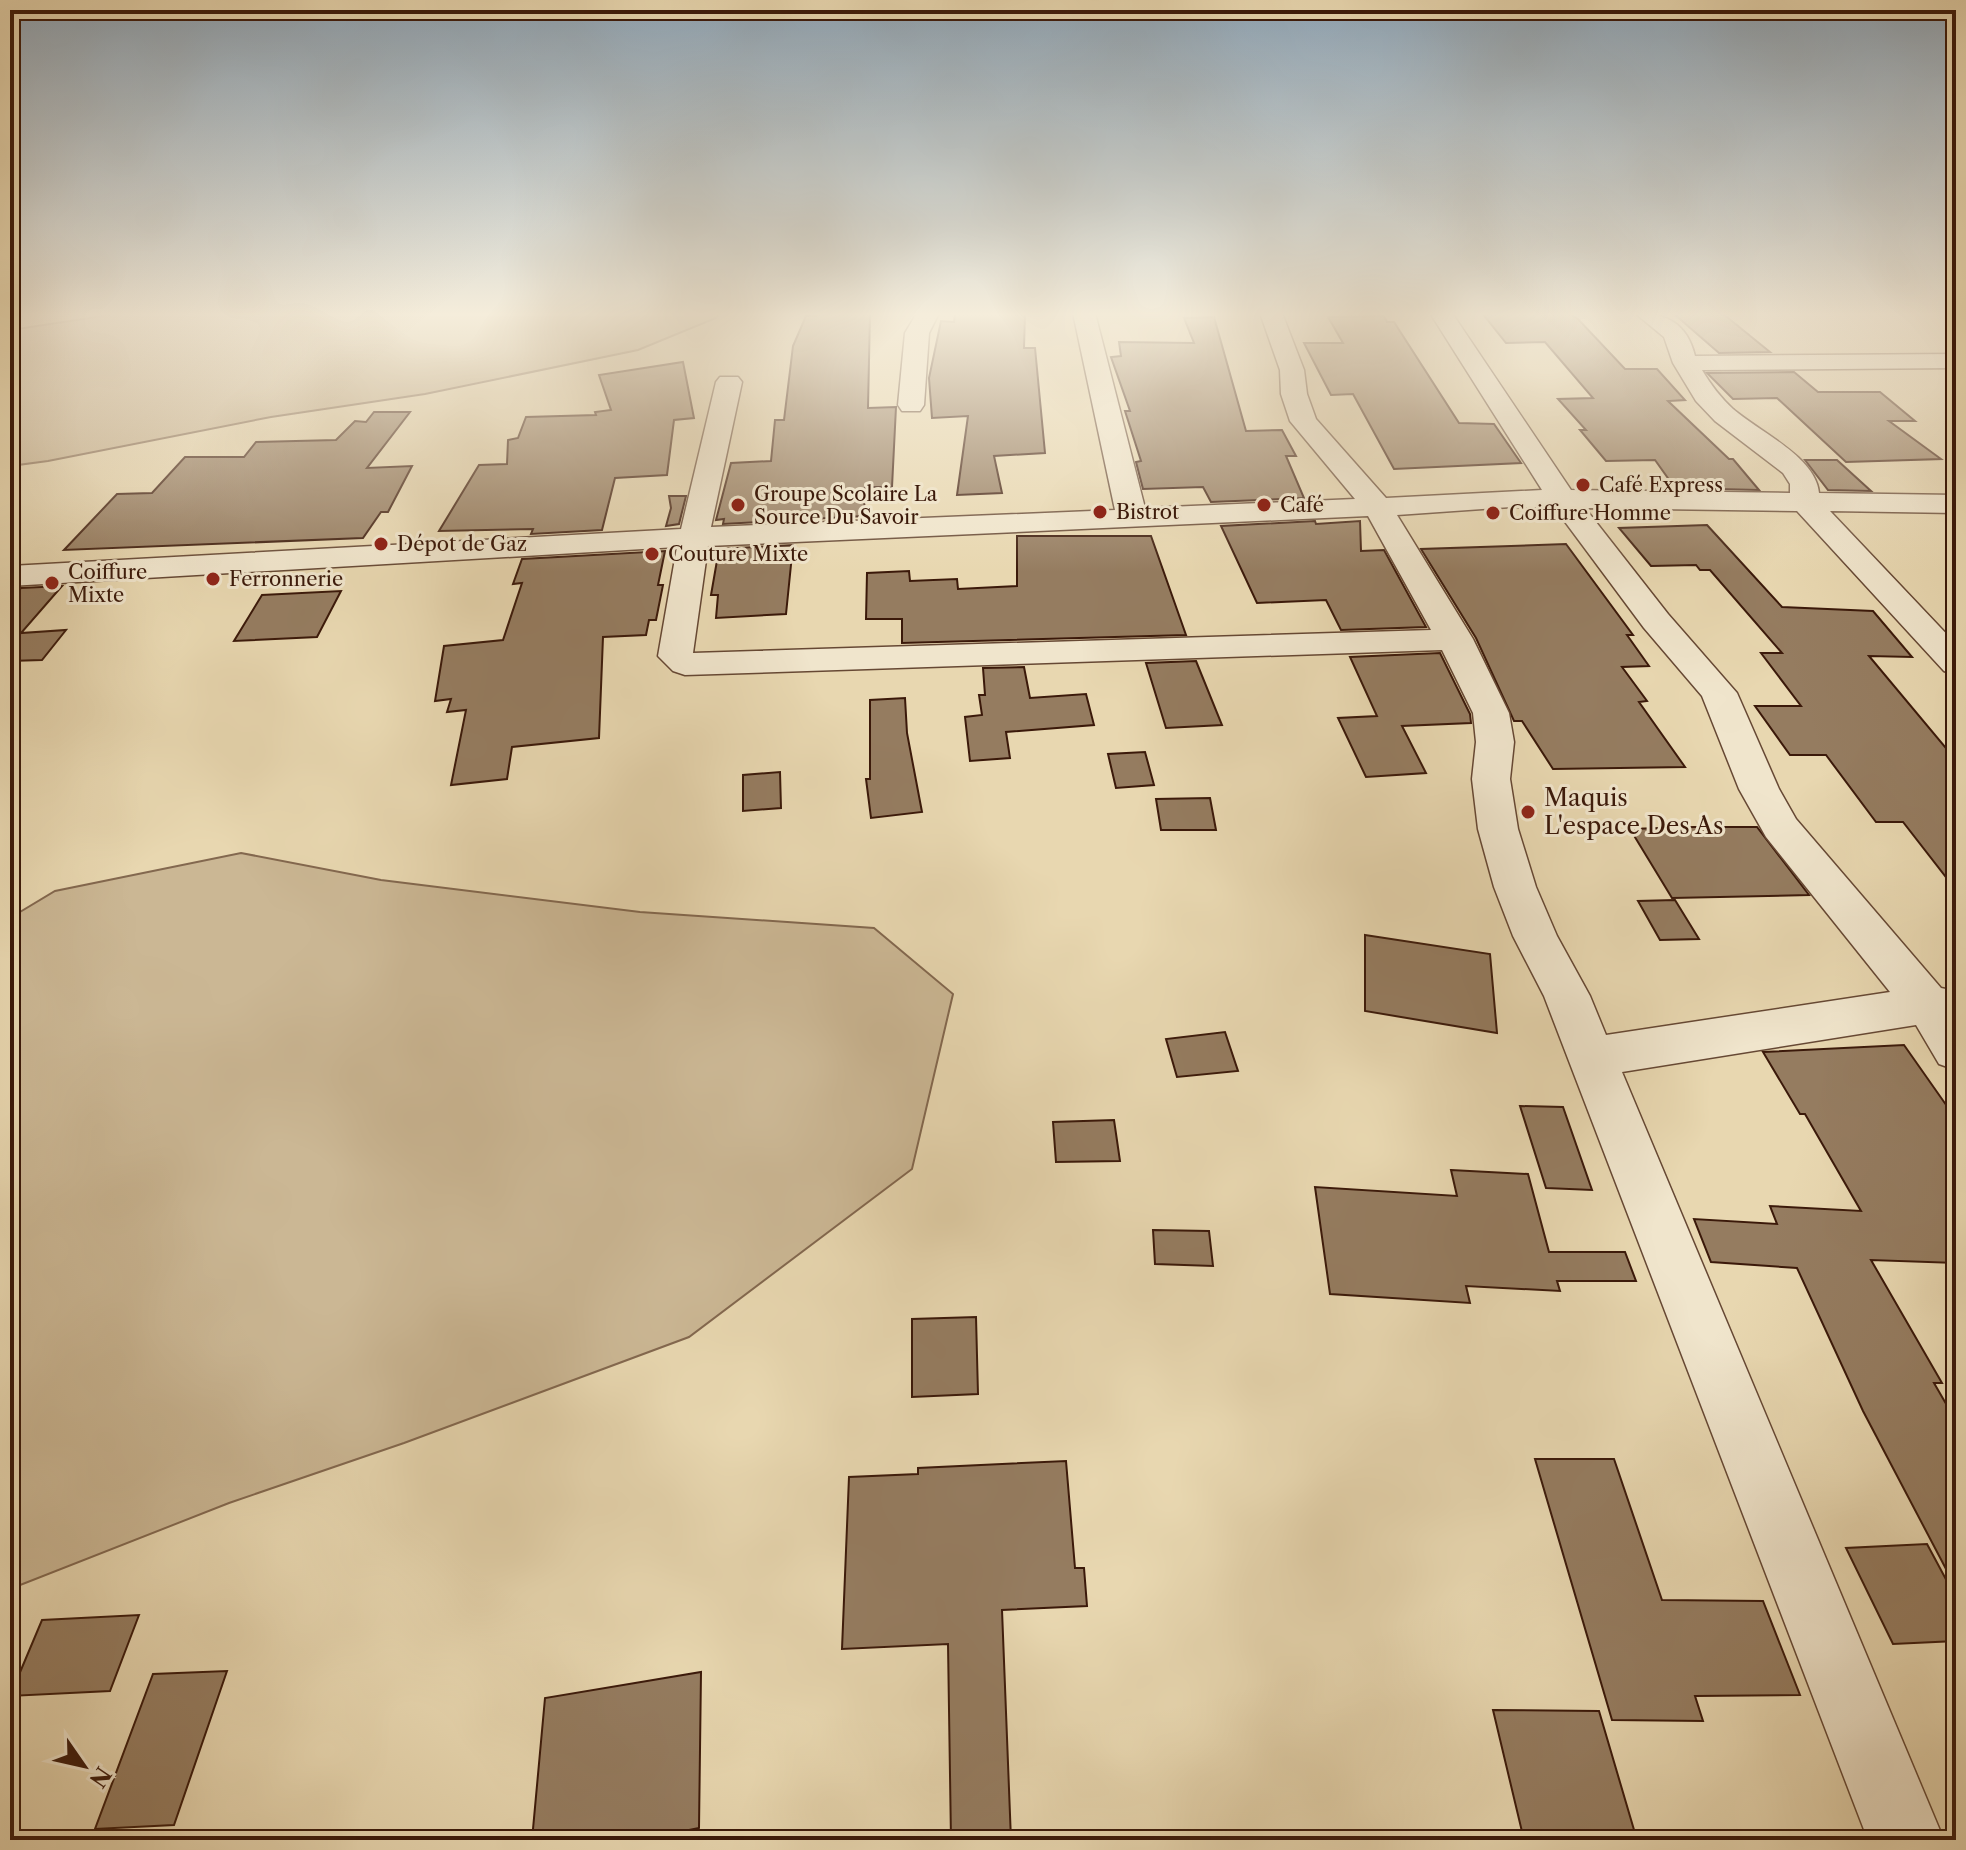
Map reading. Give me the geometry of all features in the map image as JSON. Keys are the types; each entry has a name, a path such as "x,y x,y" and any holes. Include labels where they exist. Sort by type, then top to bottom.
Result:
{"street":[{"path":"725,399 694,537 675,656 685,664 1456,639"},
{"path":"911,399 911,405"},
{"path":"1104,399 1132,518"},
{"path":"1296,399 1303,421 1378,507 1456,639 1491,713 1495,742 1491,779 1498,829 1515,887 1535,936 1567,996 1906,1840"},
{"path":"1497,399 1561,497 1656,621 1719,693 1759,789 1780,827 1813,870 1942,1007 1956,1050"},
{"path":"1708,399 1724,415 1794,468 1804,484 1805,502 1941,634 1956,664"},
{"path":"10,576 694,537 1561,497 1956,504"},
{"path":"1591,1057 1942,1007"}],"shaded area":[{"path":"10,399 389,399 271,417 10,466"},
{"path":"241,853 381,880 640,912 874,928 953,994 912,1169 689,1337 404,1443 229,1503 10,1589 10,918 55,891"}],"building":[{"path":"607,399 690,399 694,418 674,420 667,475 615,478 602,530 531,534 533,529 439,531 479,465 507,464 508,440 518,438 526,417 596,415 595,412 611,410"},
{"path":"787,399 868,399 868,408 896,407 892,487 865,487 864,516 723,524 724,519 716,520 731,463 771,461 775,420 784,420"},
{"path":"931,399 1040,399 1045,453 994,456 1002,493 957,495 968,416 932,418"},
{"path":"1126,399 1237,399 1246,431 1282,430 1296,456 1286,456 1304,498 1211,502 1203,487 1143,489 1136,462 1141,461 1125,411 1130,411"},
{"path":"1356,399 1444,399 1459,423 1494,424 1521,463 1394,469"},
{"path":"1558,399 1684,399 1668,401 1729,459 1733,459 1759,490 1675,488 1655,460 1606,461 1580,430 1586,430"},
{"path":"1778,399 1889,399 1915,421 1889,421 1941,459 1846,462"},
{"path":"374,412 410,412 367,468 412,466 388,512 381,512 363,538 64,550 117,494 152,493 185,457 244,457 256,442 336,440 355,421 366,422"},
{"path":"1805,460 1837,460 1871,491 1828,490"},
{"path":"669,496 686,496 679,524 666,526 671,508"},
{"path":"1315,521 1316,524 1360,521 1361,551 1384,550 1426,627 1341,630 1326,600 1257,603 1221,526"},
{"path":"1707,525 1782,607 1873,611 1912,657 1869,656 1956,760 1956,890 1903,822 1876,822 1826,755 1790,755 1755,706 1801,706 1761,653 1782,653 1710,570 1700,570 1696,565 1651,566 1619,528"},
{"path":"1017,536 1151,536 1186,635 902,643 902,619 866,619 867,573 909,571 910,581 957,579 958,589 1017,586"},
{"path":"1566,544 1633,635 1627,635 1649,666 1622,667 1647,701 1639,702 1685,767 1553,769 1522,721 1514,721 1476,638 1421,549"},
{"path":"793,545 786,614 716,618 718,595 711,595 719,549"},
{"path":"665,551 658,585 663,585 656,620 649,620 646,635 603,637 599,738 512,747 507,779 451,785 466,710 447,712 451,699 435,701 444,646 503,640 522,583 513,584 522,559"},
{"path":"62,586 21,633 66,630 42,660 10,661 10,600 21,588"},
{"path":"341,591 317,637 234,641 262,595"},
{"path":"1440,653 1470,714 1471,723 1402,726 1426,773 1366,777 1338,718 1377,716 1350,657"},
{"path":"1196,661 1222,725 1166,728 1146,663"},
{"path":"1024,667 1030,698 1086,694 1094,725 1006,732 1010,758 970,761 965,717 982,715 979,695 985,695 983,668"},
{"path":"905,698 907,733 922,812 871,818 866,779 870,779 870,700"},
{"path":"1145,752 1154,785 1116,788 1108,754"},
{"path":"780,772 781,808 743,811 743,775"},
{"path":"1210,798 1216,830 1161,830 1156,799"},
{"path":"1757,827 1809,895 1672,898 1630,829"},
{"path":"1675,900 1699,939 1660,940 1638,901"},
{"path":"1365,935 1490,954 1497,1033 1365,1011"},
{"path":"1225,1032 1238,1071 1177,1077 1166,1039"},
{"path":"1904,1045 1956,1119 1956,1263 1871,1260 1942,1383 1934,1383 1956,1421 1956,1588 1863,1411 1797,1268 1711,1262 1694,1219 1777,1224 1770,1206 1861,1211 1805,1114 1800,1114 1763,1052"},
{"path":"1520,1106 1563,1107 1592,1190 1546,1188"},
{"path":"1114,1120 1120,1161 1056,1162 1053,1122"},
{"path":"1451,1170 1528,1174 1549,1252 1625,1252 1636,1281 1557,1281 1560,1291 1466,1286 1470,1303 1330,1294 1315,1187 1457,1196"},
{"path":"1153,1230 1209,1231 1213,1266 1155,1264"},
{"path":"976,1317 978,1394 912,1397 912,1319"},
{"path":"1535,1459 1614,1459 1662,1600 1763,1601 1800,1695 1695,1696 1703,1721 1612,1720"},
{"path":"1066,1461 1075,1568 1084,1568 1087,1606 1002,1610 1011,1840 951,1840 948,1644 842,1649 849,1477 918,1474 918,1468"},
{"path":"1927,1544 1956,1598 1956,1641 1893,1644 1846,1548"},
{"path":"139,1615 110,1691 10,1696 42,1620"},
{"path":"227,1671 174,1825 95,1829 153,1674"},
{"path":"701,1672 699,1828 639,1840 532,1840 545,1698"},
{"path":"1493,1710 1599,1711 1637,1840 1524,1840"}],"place":[{"name":"Café Express","path":"1583,485"},
{"name":"Groupe Scolaire La Source Du Savoir","path":"738,505"},
{"name":"Café","path":"1264,505"},
{"name":"Bistrot","path":"1100,512"},
{"name":"Coiffure Homme","path":"1493,513"},
{"name":"Dépot de Gaz","path":"381,544"},
{"name":"Couture Mixte","path":"652,554"},
{"name":"Ferronnerie","path":"213,579"},
{"name":"Coiffure Mixte","path":"52,583"},
{"name":"Maquis L'espace Des As","path":"1528,812"}]}
